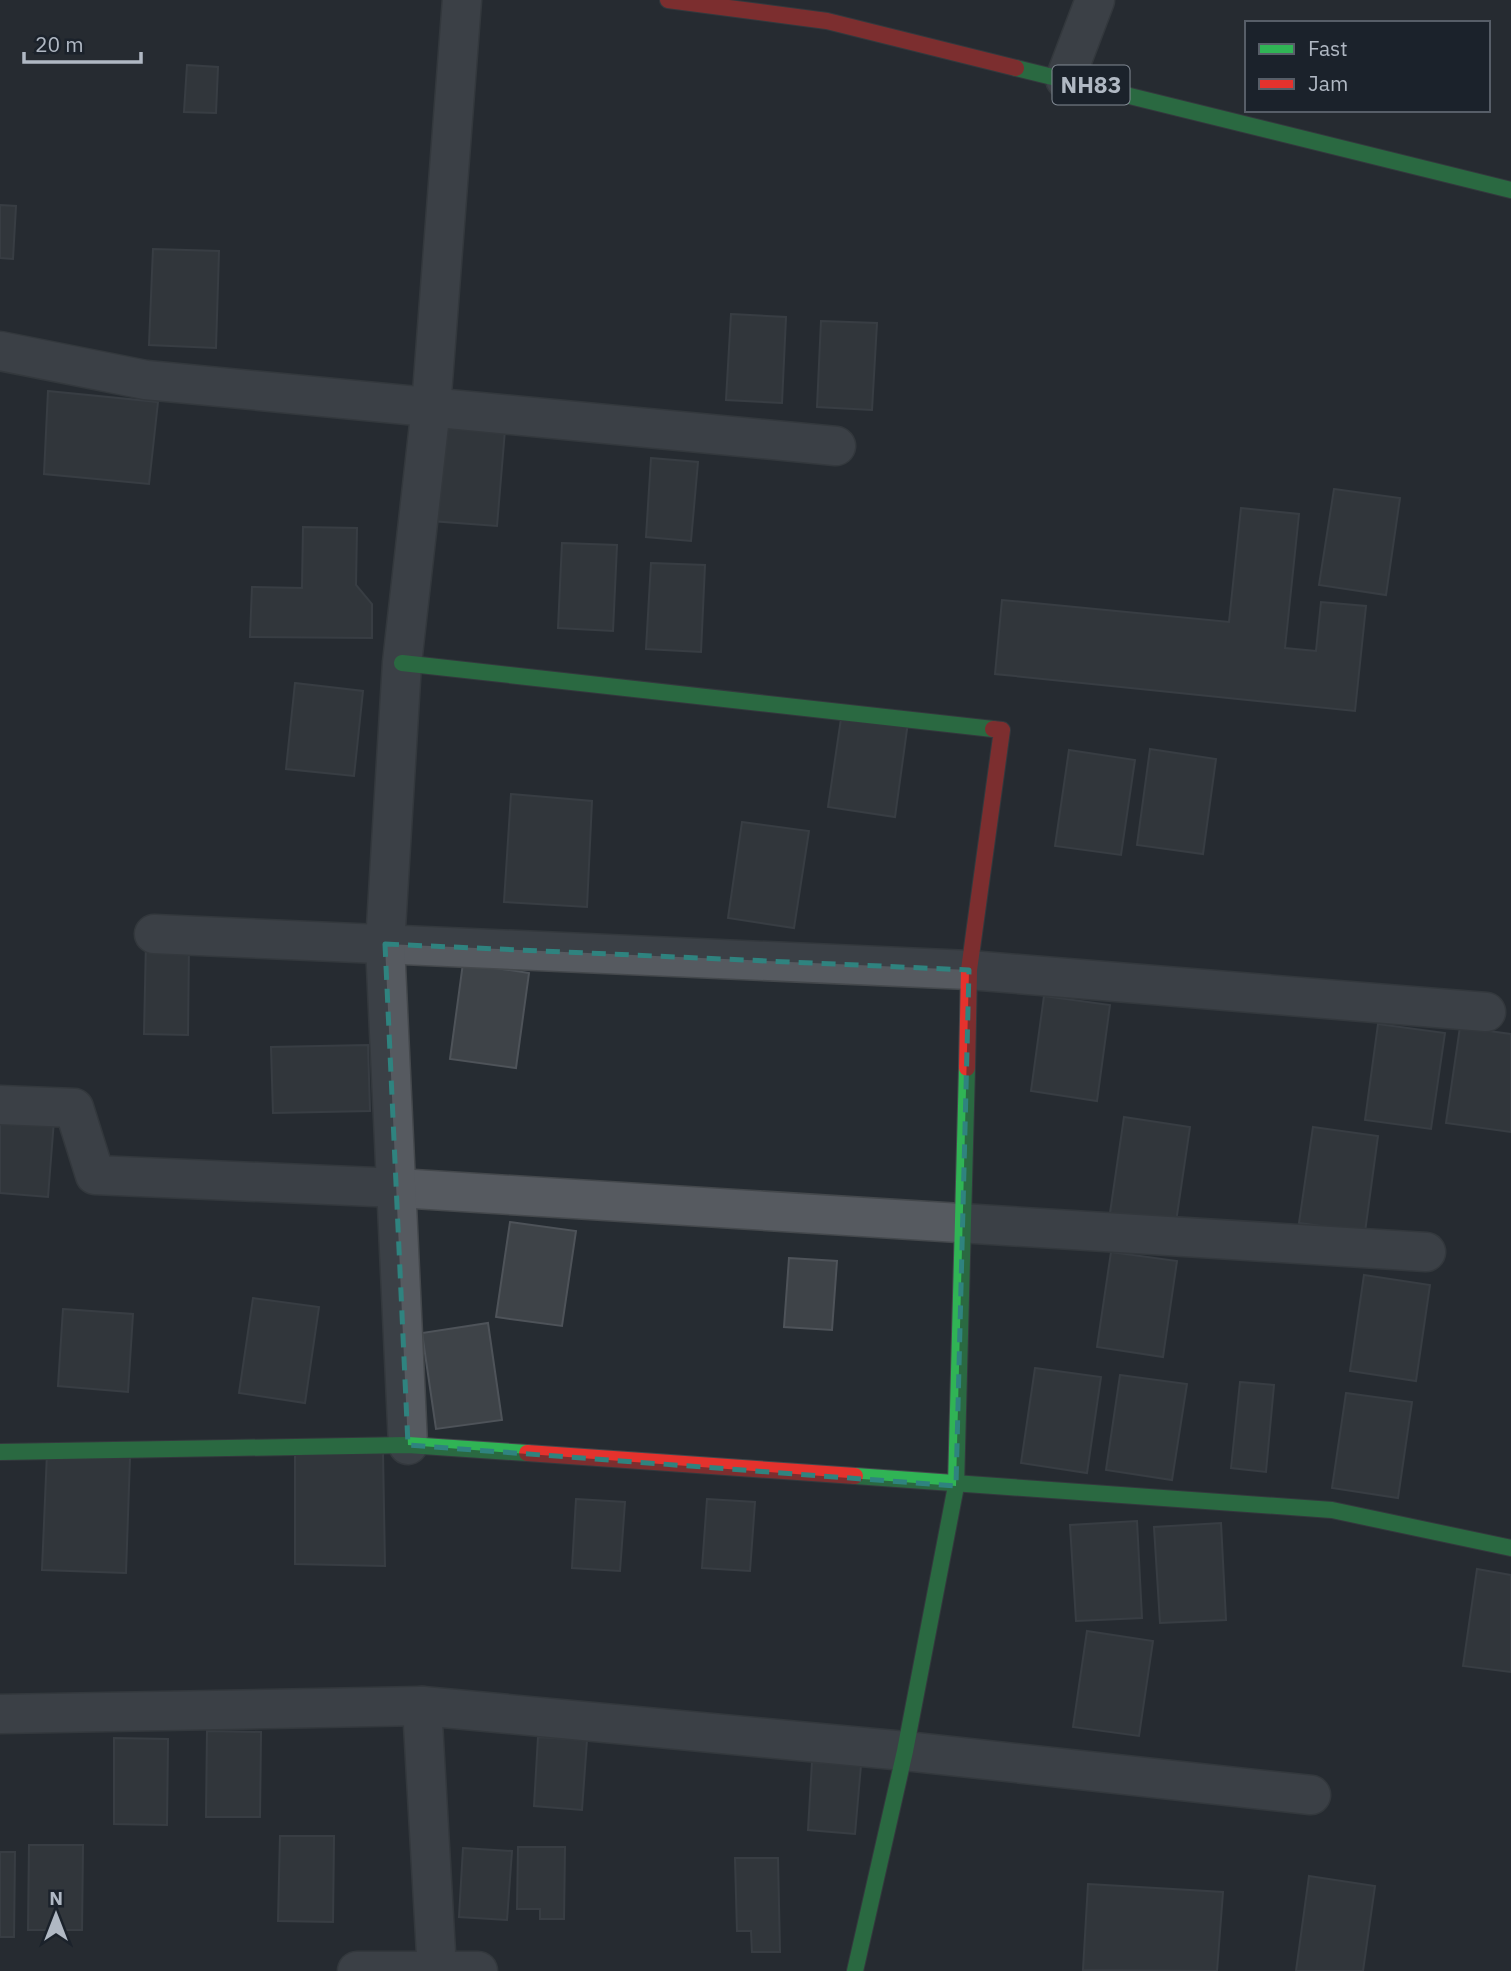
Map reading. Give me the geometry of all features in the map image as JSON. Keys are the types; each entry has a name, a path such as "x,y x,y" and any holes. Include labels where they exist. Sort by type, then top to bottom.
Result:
{"main road":[{"name":"NH83","path":"667,0 827,21 1511,190"},
{"path":"402,663 1002,730 969,970 956,1486 905,1751 855,1971"},
{"path":"0,1452 408,1445 956,1486 1332,1510 1511,1548"}],"street":[{"path":"408,1445 385,944 402,663 430,407 462,0"},
{"path":"1065,79 1095,0"},
{"path":"0,351 146,380 836,446"},
{"path":"154,934 969,970 1486,1012"},
{"path":"0,1105 74,1108 95,1175 398,1188 1426,1252"},
{"path":"422,1706 437,1970"},
{"path":"0,1714 422,1706 905,1751 1311,1795"},
{"path":"357,1971 478,1971"}],"highlighted area":[{"path":"385,944 969,970 956,1486 408,1445"}],"building":[{"path":"187,65 218,67 216,113 184,112"},
{"path":"0,205 16,206 13,259 0,258"},
{"path":"153,249 219,251 216,348 149,345"},
{"path":"731,314 786,317 782,403 726,400"},
{"path":"821,321 877,323 872,410 817,407"},
{"path":"48,391 158,402 149,484 44,474"},
{"path":"439,425 505,430 497,526 431,521"},
{"path":"651,458 698,462 691,541 646,537"},
{"path":"1334,489 1400,498 1386,595 1319,585"},
{"path":"1241,508 1299,514 1285,648 1316,651 1321,602 1366,606 1355,711 995,674 1002,600 1229,622"},
{"path":"303,527 357,528 356,585 372,604 372,638 250,637 252,587 302,588"},
{"path":"562,543 617,545 613,631 558,628"},
{"path":"651,563 705,565 701,652 646,649"},
{"path":"295,683 363,691 354,776 286,769"},
{"path":"842,712 908,722 895,817 828,807"},
{"path":"1150,749 1216,759 1203,854 1137,845"},
{"path":"1069,750 1135,760 1121,855 1055,846"},
{"path":"511,794 592,801 587,907 504,902"},
{"path":"742,822 809,831 794,928 728,918"},
{"path":"146,942 189,943 188,1035 144,1034"},
{"path":"463,963 529,973 516,1068 450,1059"},
{"path":"1044,996 1110,1005 1097,1101 1031,1091"},
{"path":"1378,1024 1445,1033 1431,1129 1365,1120"},
{"path":"1460,1027 1511,1034 1511,1132 1446,1123"},
{"path":"368,1045 370,1111 273,1113 271,1047"},
{"path":"0,1115 54,1120 48,1197 0,1193"},
{"path":"1124,1117 1190,1127 1176,1222 1110,1213"},
{"path":"1313,1127 1378,1136 1365,1232 1299,1223"},
{"path":"510,1222 576,1231 562,1326 496,1317"},
{"path":"1111,1252 1177,1261 1163,1357 1097,1347"},
{"path":"789,1258 837,1261 832,1330 784,1327"},
{"path":"1364,1275 1430,1285 1416,1381 1350,1371"},
{"path":"253,1298 319,1307 305,1403 239,1393"},
{"path":"63,1309 133,1314 128,1392 58,1386"},
{"path":"488,1323 502,1420 436,1429 422,1333"},
{"path":"1035,1368 1101,1377 1087,1473 1021,1463"},
{"path":"1120,1375 1187,1384 1172,1480 1106,1470"},
{"path":"1240,1382 1274,1385 1266,1472 1231,1468"},
{"path":"1346,1393 1412,1402 1398,1498 1332,1488"},
{"path":"295,1447 383,1453 385,1566 295,1564"},
{"path":"47,1453 130,1457 126,1573 42,1570"},
{"path":"576,1499 625,1502 620,1571 572,1568"},
{"path":"707,1499 755,1502 750,1571 702,1568"},
{"path":"1137,1521 1142,1618 1076,1621 1070,1525"},
{"path":"1221,1523 1226,1620 1160,1623 1154,1527"},
{"path":"1477,1569 1511,1575 1511,1672 1463,1666"},
{"path":"1087,1631 1153,1641 1139,1736 1073,1727"},
{"path":"207,1731 261,1732 260,1817 206,1817"},
{"path":"538,1737 587,1740 582,1810 534,1806"},
{"path":"114,1738 168,1739 167,1825 114,1824"},
{"path":"812,1762 861,1765 855,1834 808,1830"},
{"path":"280,1836 334,1836 333,1922 278,1921"},
{"path":"29,1845 83,1845 82,1930 28,1930"},
{"path":"518,1847 565,1847 564,1919 540,1919 540,1909 517,1909"},
{"path":"463,1848 512,1851 507,1920 459,1917"},
{"path":"0,1852 15,1852 14,1937 0,1937"},
{"path":"735,1858 778,1858 780,1952 752,1952 751,1931 737,1931"},
{"path":"1309,1876 1375,1886 1363,1971 1296,1971"},
{"path":"1088,1884 1223,1892 1217,1971 1083,1970"}],"traffic: fast":[{"path":"1016,68 1511,190"},
{"path":"402,663 993,729"},
{"path":"855,1971 905,1751 956,1486 967,1068"},
{"path":"0,1452 408,1445 527,1453"},
{"path":"855,1476 1332,1510 1511,1548"}],"traffic: jam":[{"path":"668,0 827,21 1016,68"},
{"path":"967,1068 969,970 1002,730 993,729"},
{"path":"527,1453 855,1476"}]}
